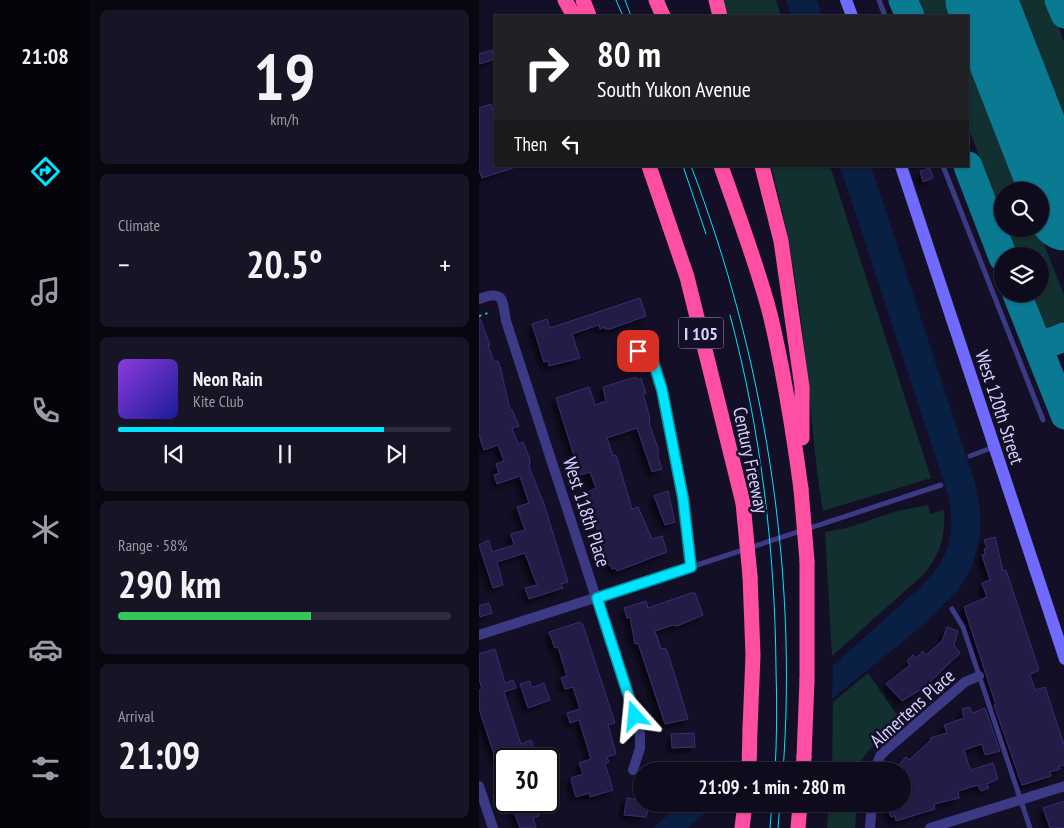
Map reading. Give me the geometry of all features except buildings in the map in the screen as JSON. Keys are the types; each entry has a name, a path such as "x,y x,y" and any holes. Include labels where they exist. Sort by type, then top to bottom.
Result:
{"highway":[{"path":"565,0 573,15"},
{"path":"583,0 589,15"},
{"path":"656,0 663,15"},
{"path":"716,0 720,15"},
{"name":"Century Freeway","path":"649,167 687,278 743,503 753,655 749,762"},
{"path":"721,167 746,237 769,313 789,403 801,489 807,561 807,680 804,762"},
{"path":"761,167 781,241 803,387 801,489"},
{"path":"742,828 744,812"},
{"path":"798,828 799,812"}],"main road":[{"path":"846,0 851,15"},
{"name":"West 120th Street","path":"901,167 1064,659"}],"street":[{"name":"West 118th Place","path":"479,299 492,293 497,294 501,300 506,321 641,733 640,748 636,762"},
{"path":"479,635 691,567 683,498 662,390 653,361 638,351"},
{"name":"Almertens Place","path":"879,762 886,750 965,682 979,676"},
{"path":"479,786 493,828"},
{"path":"930,828 947,826 1064,786"},
{"path":"870,828 871,812"}],"lane":[{"path":"879,0 885,15"},
{"path":"943,167 1043,420"},
{"path":"970,456 994,447"},
{"path":"691,567 941,485"},
{"path":"952,608 963,627 1030,828"}],"path":[{"path":"479,316 491,312"}],"green space":[{"path":"724,0 776,0 781,15 728,15"},
{"path":"919,0 950,0 956,15 925,15"},
{"path":"1014,0 1048,0 1064,42 1064,130"},
{"path":"969,50 1020,182 994,182 994,194 969,130"},
{"path":"771,167 830,167 931,478 823,511 796,282 783,212"},
{"path":"1010,237 1041,237 1045,247 1014,247"},
{"path":"1049,257 1064,295 1064,329 1056,331 1046,330 1039,320 1042,318 1036,302 1049,302"},
{"path":"928,505 930,514 944,510 944,528 941,545 929,568 832,656 825,532 847,528 897,511"},
{"path":"868,673 902,722 882,738 864,756 861,762 832,762 833,702"},
{"path":"828,812 856,812 855,828 827,828"}],"water":[{"path":"786,0 817,0 822,15 791,15"},
{"path":"840,167 871,167 975,483 980,510 980,537 972,567 956,593 917,630 832,699 762,762 726,762 927,579 936,569 947,549 950,538 951,513 949,498"},
{"path":"671,812 706,812 688,828 653,828"}],"pier":[{"path":"833,662 832,703 765,762 730,762 730,756"}],"taxiway":[{"path":"903,0 910,15"},
{"path":"1059,0 1065,14"},
{"path":"968,167 999,247"},
{"path":"1020,302 1065,415"},
{"path":"1033,334 1040,341 1047,343 1065,337"}],"runway":[{"path":"981,0 1065,215"}],"tram line":[{"path":"616,0 623,15"},
{"path":"625,0 631,15"},
{"path":"683,167 706,234"},
{"path":"691,167 717,238 738,312 756,387 770,464 780,540 785,618 786,695 783,762"},
{"path":"730,315 741,359 758,447 769,535 775,624 777,707 775,762"},
{"path":"770,828 771,812"},
{"path":"778,828 779,812"}],"route":[{"path":"635,716 597,598 691,567 683,498 662,390 653,361 649,356 638,351"}]}
